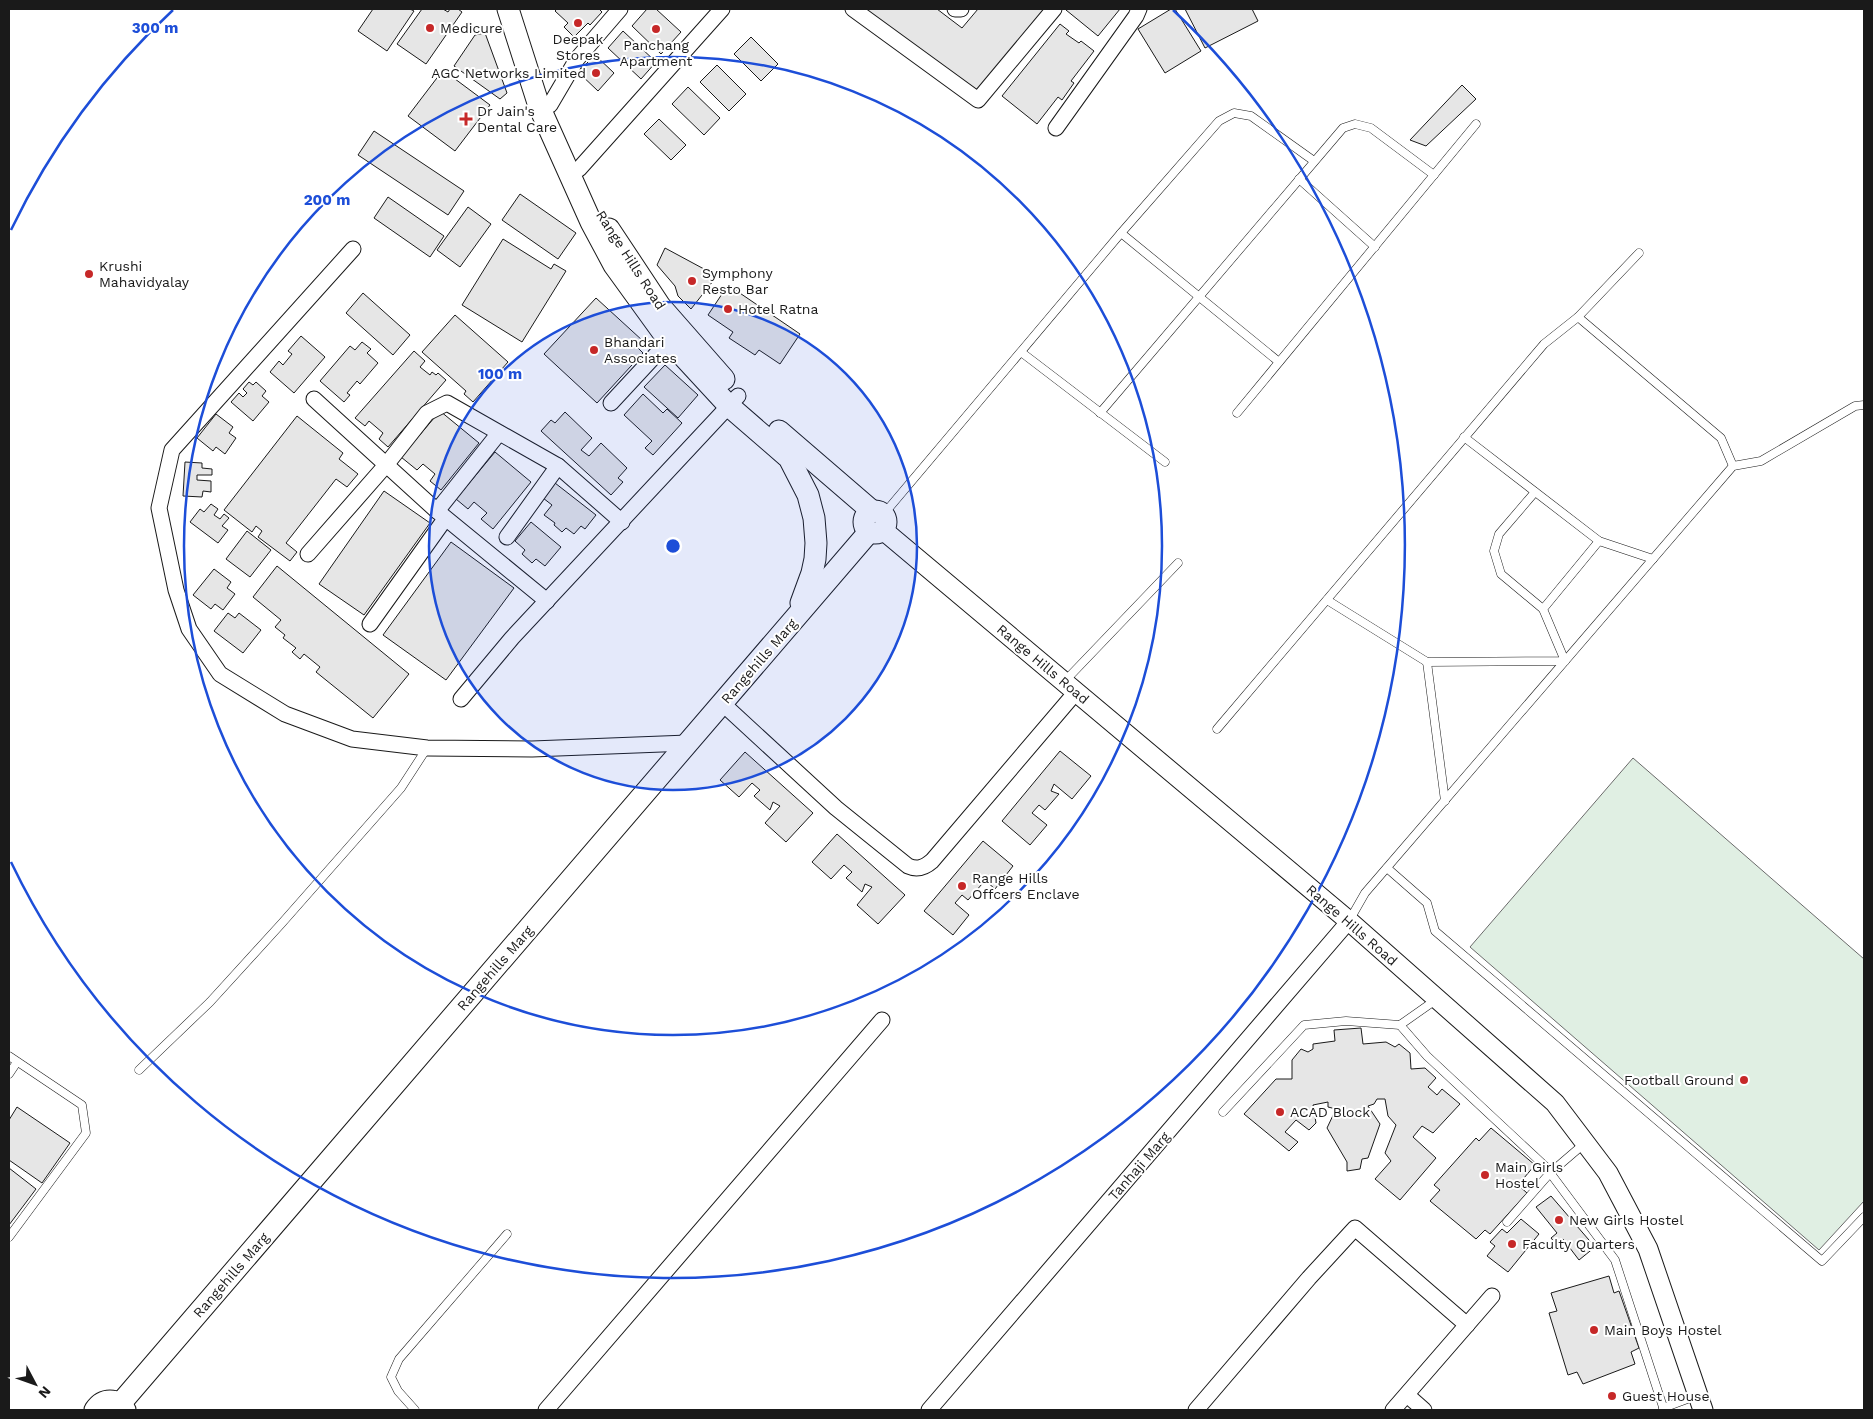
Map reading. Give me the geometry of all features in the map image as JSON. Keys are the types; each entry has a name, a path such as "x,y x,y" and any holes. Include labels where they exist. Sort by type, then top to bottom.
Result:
{"main road":[{"path":"508,9 539,106 590,222 614,265 674,335"},
{"name":"Range Hills Road","path":"521,9 550,105 601,216 660,306 674,335 789,458 874,522"},
{"name":"Range Hills Road","path":"734,401 771,424 874,522"},
{"path":"789,458 808,495 814,518 816,543 812,573 796,617"},
{"name":"Rangehills Marg","path":"123,1407 796,617 874,522"},
{"path":"95,1410 104,1402 110,1400 123,1407"}],"street":[{"path":"550,105 577,59 620,9"},
{"path":"579,169 722,9"},
{"path":"853,9 978,100 1054,9"},
{"path":"955,9 961,9"},
{"path":"1056,128 1136,16 1139,9"},
{"path":"353,249 172,450 159,508 176,590 189,629 220,674 285,714 352,739 427,748 532,749 688,743"},
{"path":"611,403 674,335"},
{"path":"314,399 441,515 547,601"},
{"path":"461,699 512,638 734,401"},
{"path":"308,554 386,465 427,413 447,403 558,466 622,522"},
{"path":"370,624 441,515 499,433"},
{"path":"507,537 558,466"},
{"name":"Range Hills Road","path":"874,522 1349,922 1555,1103 1608,1173 1648,1249 1701,1402"},
{"path":"722,703 836,808 914,869 926,866 932,862 1070,687"},
{"name":"Tanhaji Marg","path":"929,1410 1349,922"},
{"path":"546,1410 882,1020"},
{"path":"1196,1410 1309,1278 1355,1228 1467,1325"},
{"path":"1393,1410 1492,1296"},
{"path":"1407,1395 1424,1410"}],"lane":[{"path":"874,522 1219,121 1234,113 1251,116 1314,161"},
{"path":"1100,413 1343,128 1355,124 1371,128 1434,175"},
{"path":"1237,413 1476,124"},
{"path":"1299,179 1375,247"},
{"path":"1121,233 1279,362"},
{"path":"1217,729 1544,344 1578,317 1639,253"},
{"path":"1578,317 1721,438 1733,466"},
{"path":"1021,352 1165,462"},
{"path":"1349,922 1366,893 1387,868 1733,466 1761,461 1855,406 1864,405"},
{"path":"1464,437 1599,541 1653,559"},
{"path":"1536,492 1499,534 1494,551 1501,574 1543,609 1565,661"},
{"path":"1543,609 1599,541"},
{"path":"1070,687 1178,563"},
{"path":"1327,600 1427,662 1565,661"},
{"path":"1427,662 1445,801"},
{"path":"139,1070 210,1002 282,923 402,788 427,748"},
{"path":"1387,868 1427,903 1435,931 1822,1261 1864,1217"},
{"path":"1223,1112 1304,1025 1346,1021 1400,1025 1437,999"},
{"path":"1400,1025 1427,1056 1545,1166 1615,1260 1663,1409 1701,1402"},
{"path":"9,1056 82,1105 86,1133 9,1237"},
{"path":"9,1074 17,1062"},
{"path":"1507,1222 1550,1173 1585,1143"},
{"path":"415,1410 398,1391 392,1377 398,1359 507,1234"}],"green space":[{"name":"Football Ground","path":"1633,758 1864,959 1864,1201 1819,1250 1470,947"}],"building":[{"path":"373,9 410,9 414,11 387,51 358,31"},
{"name":"Medicure","path":"422,9 443,9 448,12 450,9 458,9 462,12 426,64 397,44"},
{"name":"Deepak Stores","path":"557,9 599,9 602,12 590,25 588,23 574,37 564,27 568,23 555,11"},
{"name":"Panchang Apartment","path":"647,9 656,9 681,32 661,54 632,26"},
{"path":"865,9 937,9 962,28 978,9 1045,9 977,90"},
{"path":"1120,9 1098,36 1066,10"},
{"path":"1171,9 1175,9 1201,51 1165,73 1138,29"},
{"path":"1185,9 1252,9 1258,21 1205,48"},
{"path":"1060,24 1069,31 1066,34 1079,43 1081,41 1094,51 1071,81 1074,83 1062,100 1058,97 1037,124 1002,96"},
{"path":"623,31 656,62 641,79 608,48"},
{"path":"485,33 507,93 500,99 454,66 475,35"},
{"path":"751,37 778,64 761,81 734,54"},
{"name":"AGC Networks Limited","path":"595,55 614,73 598,91 578,72"},
{"path":"717,65 746,94 729,111 700,82"},
{"path":"443,70 490,105 455,151 408,116"},
{"path":"1462,85 1476,99 1426,146 1410,140"},
{"path":"688,87 720,118 704,135 672,104"},
{"path":"659,119 686,145 671,160 644,134"},
{"path":"374,131 464,191 448,215 358,155"},
{"path":"520,194 576,233 558,259 502,220"},
{"path":"388,197 444,236 430,257 374,218"},
{"path":"468,207 491,224 460,267 437,250"},
{"path":"503,239 551,269 554,264 566,271 522,342 462,305"},
{"name":"Symphony Resto Bar","path":"665,248 717,276 691,309 678,296 675,286 657,265"},
{"path":"728,285 800,334 780,364 759,350 755,355 729,338 733,332 708,315"},
{"path":"363,293 410,335 393,355 346,313"},
{"name":"Bhandari Associates","path":"596,298 643,341 637,347 643,353 597,403 544,354"},
{"path":"455,315 508,362 473,402 464,394 466,391 422,352"},
{"path":"301,336 325,357 294,393 270,372 279,361 283,365 292,354 288,351"},
{"path":"362,342 371,349 367,353 378,363 360,384 357,381 347,393 350,395 344,402 320,381 350,346 355,350"},
{"path":"414,351 425,361 420,367 430,375 432,372 436,375 438,373 446,380 388,447 379,439 383,433 369,421 365,426 355,418"},
{"path":"665,365 698,395 678,418 644,387"},
{"path":"249,382 253,385 256,382 266,391 262,396 269,402 253,421 231,402 239,393 243,397 247,393 243,389"},
{"path":"643,394 663,413 667,409 682,423 653,455 645,448 652,441 624,415"},
{"path":"440,411 479,443 441,490 430,481 435,474 423,464 417,470 401,457"},
{"path":"565,412 592,438 581,450 589,456 601,443 627,468 618,478 623,482 611,495 541,431 551,420 555,423"},
{"path":"216,414 233,427 229,433 236,438 225,454 216,447 213,451 197,438"},
{"path":"297,416 343,453 339,459 358,474 347,487 336,479 286,543 297,552 290,561 258,537 262,531 256,526 252,532 224,510"},
{"path":"495,452 531,482 493,529 481,519 487,513 474,502 468,509 456,499"},
{"path":"185,462 202,463 202,468 212,469 212,475 197,475 197,480 211,481 211,492 203,491 202,497 183,496"},
{"path":"555,483 596,515 585,529 581,526 574,534 566,528 562,532 554,525 555,523 544,515 552,505 543,498"},
{"path":"384,491 430,523 364,615 319,584"},
{"path":"211,504 218,509 214,515 220,519 224,514 229,518 222,526 228,530 218,543 190,522 200,509 204,512"},
{"path":"531,522 561,547 545,566 536,559 532,563 522,554 525,550 515,541"},
{"path":"247,531 271,550 250,577 226,559"},
{"path":"451,542 514,588 446,680 383,635"},
{"path":"277,566 409,674 373,718 316,672 320,667 304,654 300,659 292,652 296,648 283,638 285,635 275,627 281,620 253,597"},
{"path":"214,569 231,582 227,588 235,594 223,610 215,604 211,609 193,595"},
{"path":"228,613 235,618 239,613 261,630 243,653 214,631"},
{"name":"Range Hills Offcers Enclave","path":"1060,751 1091,776 1072,799 1054,784 1051,791 1059,794 1045,810 1039,805 1032,813 1047,825 1030,845 1002,821"},
{"path":"745,752 813,813 786,842 765,823 780,806 773,802 770,810 754,796 760,790 752,783 739,797 720,780"},
{"path":"837,834 905,895 878,924 857,905 872,887 865,884 862,892 846,878 852,872 844,865 831,879 812,862"},
{"name":"Range Hills Offcers Enclave","path":"983,841 1013,866 995,889 977,873 974,881 982,884 968,900 962,895 955,903 969,915 953,935 924,911"},
{"name":"ACAD Block","path":"1361,1028 1363,1044 1386,1042 1395,1047 1399,1044 1410,1053 1411,1069 1425,1068 1436,1078 1428,1087 1437,1095 1442,1089 1460,1104 1433,1133 1422,1126 1413,1137 1436,1158 1400,1200 1375,1179 1391,1161 1385,1153 1396,1125 1388,1116 1385,1099 1377,1099 1374,1104 1368,1106 1380,1124 1368,1158 1362,1159 1360,1169 1347,1171 1347,1162 1327,1128 1336,1109 1328,1107 1328,1102 1313,1105 1316,1123 1309,1130 1296,1120 1285,1132 1298,1142 1289,1151 1244,1114 1276,1079 1292,1079 1292,1060 1301,1049 1308,1052 1313,1049 1313,1044 1335,1041 1334,1030"},
{"path":"17,1107 70,1143 42,1183 9,1160 9,1120"},
{"name":"Main Girls Hostel","path":"1491,1128 1535,1165 1518,1185 1527,1193 1490,1234 1485,1230 1476,1239 1430,1201 1440,1190 1434,1185 1476,1138 1479,1141"},
{"path":"9,1168 36,1189 9,1225"},
{"name":"New Girls Hostel","path":"1551,1196 1595,1247 1579,1260 1563,1239 1556,1244 1551,1238 1557,1233 1536,1207"},
{"name":"Faculty Quarters","path":"1521,1219 1539,1234 1508,1272 1487,1256 1495,1246 1490,1242 1502,1229 1507,1233"},
{"name":"Main Boys Hostel","path":"1609,1276 1614,1293 1619,1291 1639,1348 1631,1352 1635,1364 1583,1384 1577,1372 1568,1375 1549,1313 1557,1311 1551,1293"}],"place":[{"name":"Deepak Stores","path":"578,23"},
{"name":"Medicure","path":"430,28"},
{"name":"Panchang Apartment","path":"656,29"},
{"name":"AGC Networks Limited","path":"596,73"},
{"name":"Dr Jain's Dental Care","path":"466,119"},
{"name":"Krushi Mahavidyalay","path":"89,274"},
{"name":"Symphony Resto Bar","path":"692,281"},
{"name":"Hotel Ratna","path":"728,309"},
{"name":"Bhandari Associates","path":"594,350"},
{"name":"Range Hills Offcers Enclave","path":"962,886"},
{"name":"Football Ground","path":"1744,1080"},
{"name":"ACAD Block","path":"1280,1112"},
{"name":"Main Girls Hostel","path":"1485,1175"},
{"name":"New Girls Hostel","path":"1559,1220"},
{"name":"Faculty Quarters","path":"1512,1244"},
{"name":"Main Boys Hostel","path":"1594,1330"},
{"name":"Guest House","path":"1612,1396"}]}
